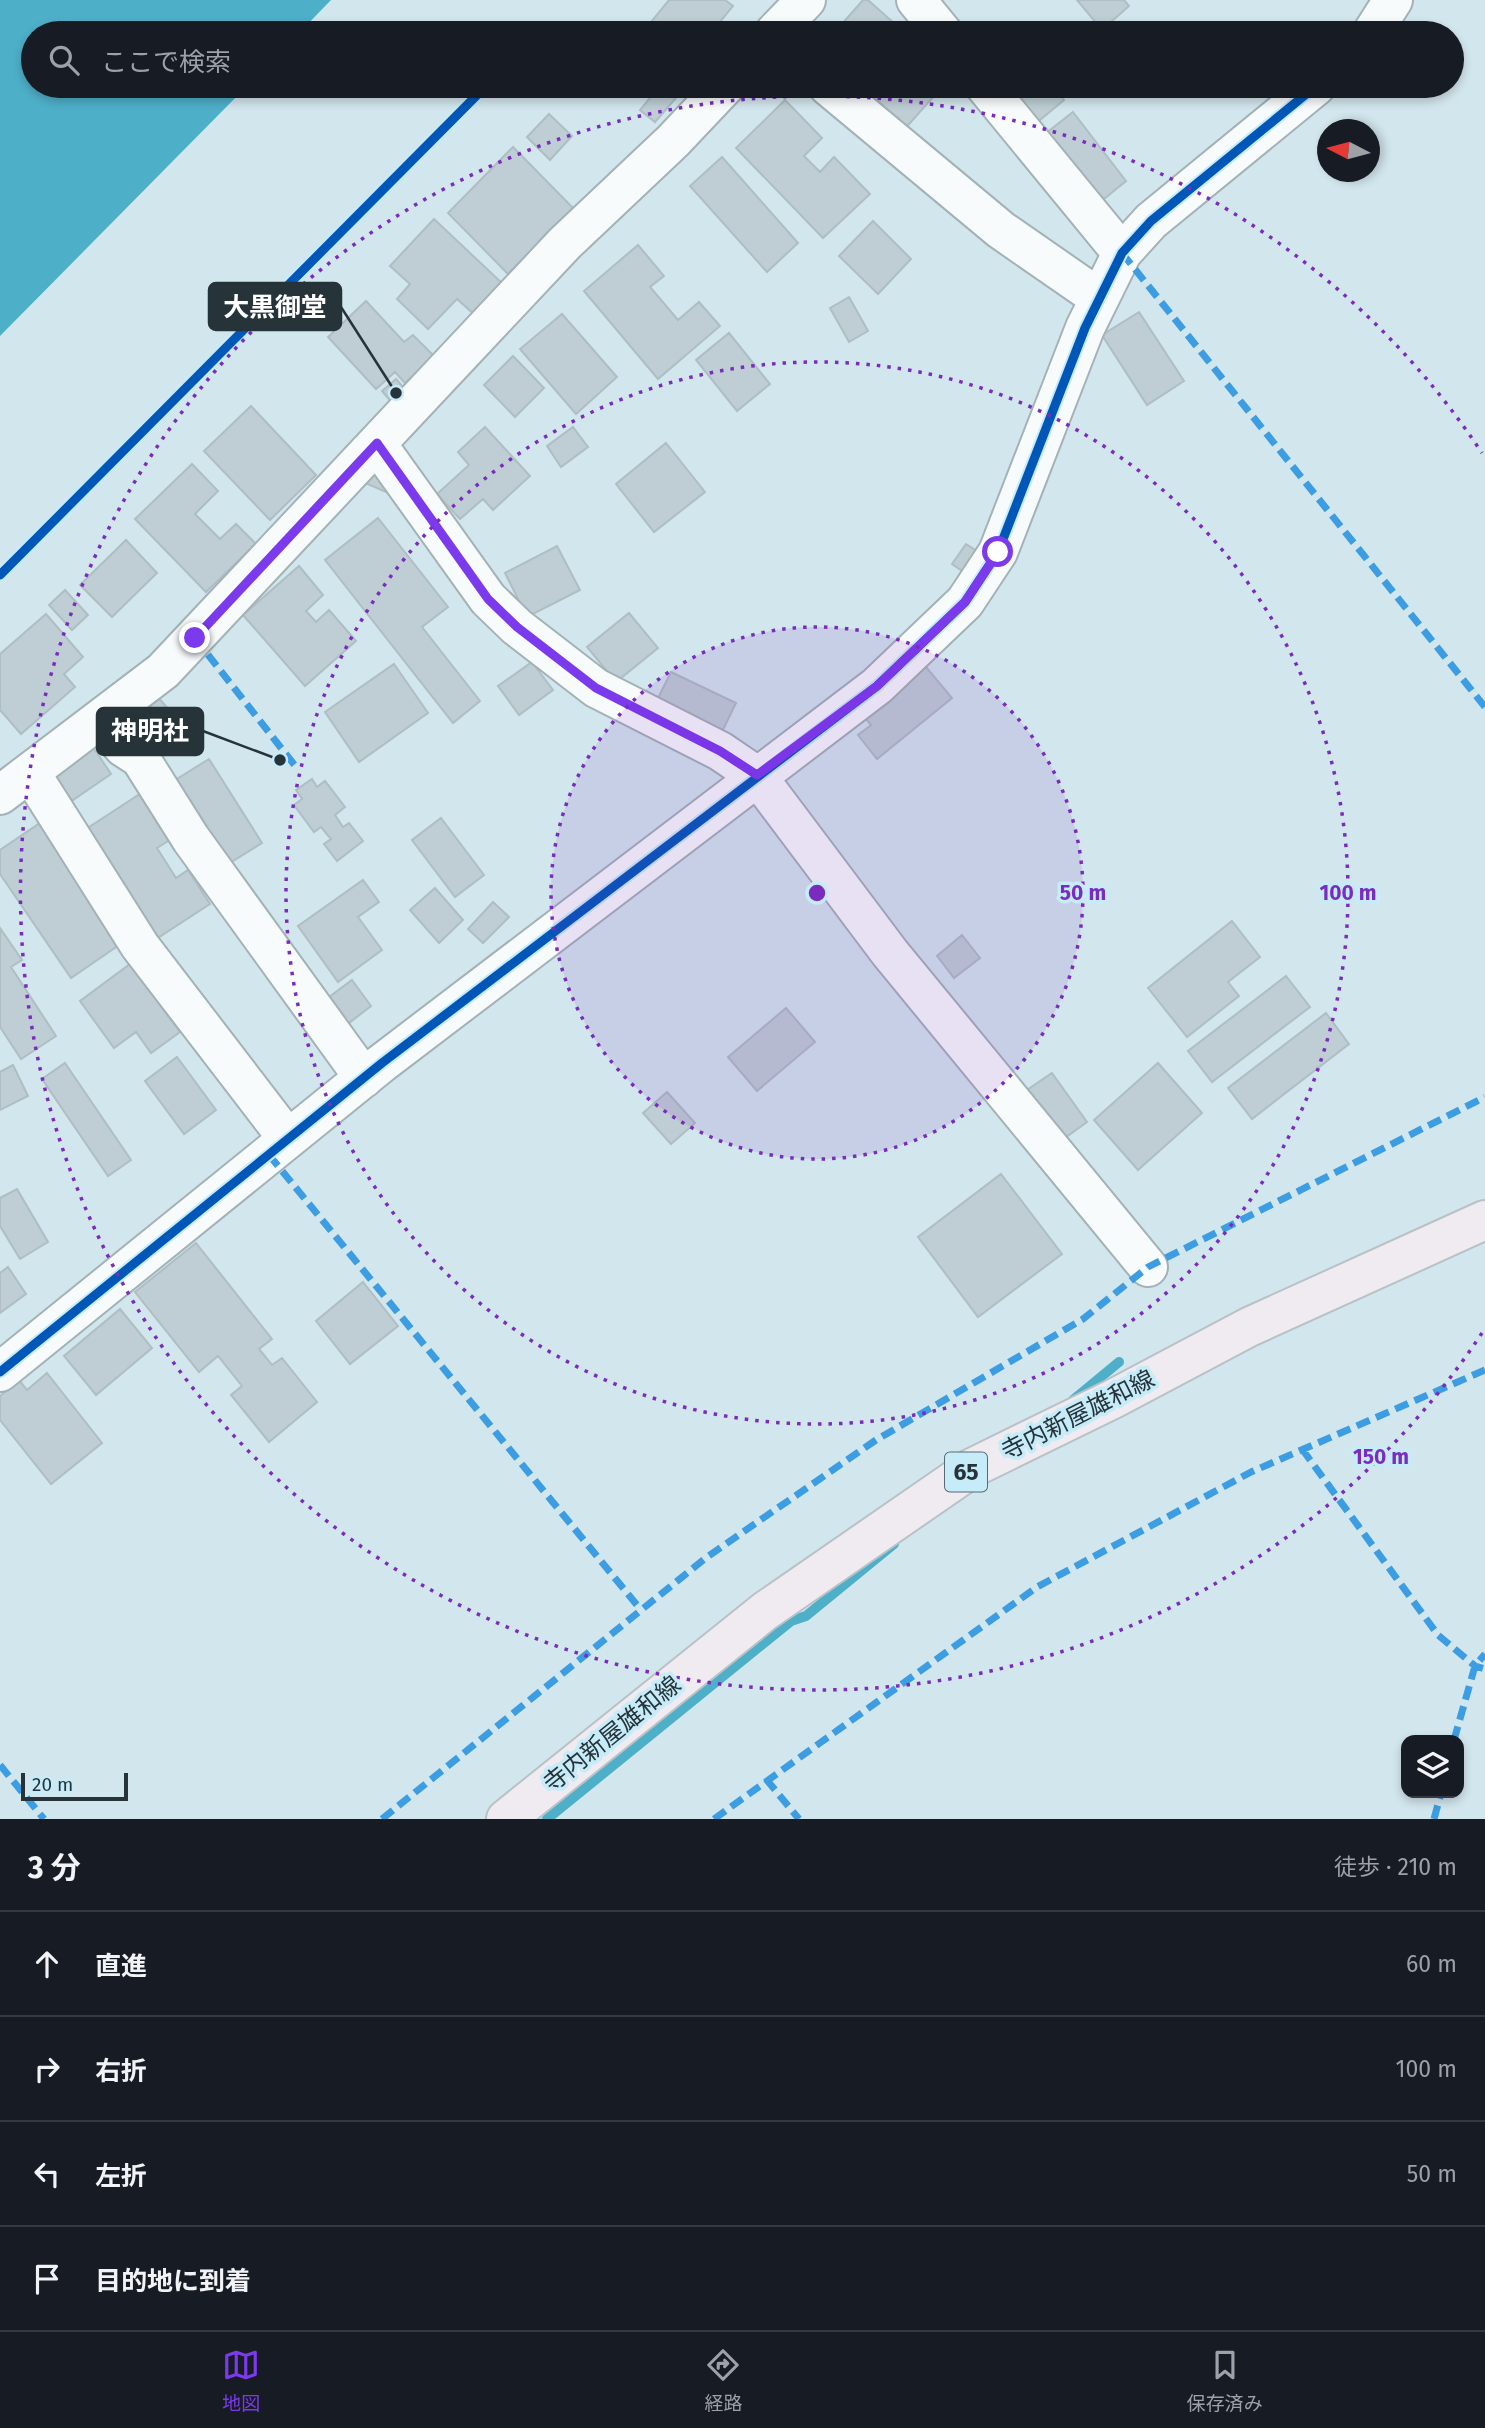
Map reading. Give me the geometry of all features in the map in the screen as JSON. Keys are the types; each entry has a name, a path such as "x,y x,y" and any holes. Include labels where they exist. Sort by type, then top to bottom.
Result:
{"main road":[{"name":"寺内新屋雄和線","path":"506,1819 765,1611 972,1468 1113,1399 1249,1327 1485,1220"}],"street":[{"path":"786,21 806,0"},
{"path":"916,0 933,21"},
{"path":"1380,21 1393,0"},
{"path":"0,794 163,671 565,243 673,141 714,98"},
{"path":"842,98 1001,230 1099,299"},
{"path":"995,98 1122,253"},
{"path":"0,1372 364,1078 757,775 877,686 965,602 998,552 1085,328 1122,253 1152,220 1300,98"},
{"path":"377,443 488,599 517,627 596,688 720,751 757,775 890,953 1148,1267"},
{"path":"100,719 123,747 140,758 191,839 364,1078"},
{"path":"30,772 141,946 288,1139"}],"water":[{"path":"0,0 331,0 311,21 21,21 21,98 235,98 0,336"}],"building":[{"path":"669,0 725,0 733,6 721,21 652,21"},
{"path":"863,0 868,0 892,21 845,21"},
{"path":"1077,0 1124,0 1129,6 1112,21 1094,21"},
{"path":"650,98 676,98 655,122 640,110"},
{"path":"864,98 932,98 902,132"},
{"path":"1062,98 1064,100 1029,129 1007,100"},
{"path":"785,100 822,138 804,156 820,172 834,157 870,194 823,238 736,148"},
{"path":"1073,112 1126,181 1094,207 1040,138"},
{"path":"549,114 572,136 550,160 527,137"},
{"path":"513,147 574,209 508,274 448,213"},
{"path":"722,157 798,243 767,272 690,186"},
{"path":"434,219 505,286 476,316 457,299 428,329 397,299 410,284 390,266"},
{"path":"873,221 911,259 878,294 839,256"},
{"path":"638,245 664,276 650,287 678,320 699,302 720,326 658,379 584,291"},
{"path":"849,297 868,331 849,342 830,308"},
{"path":"366,301 404,342 413,335 434,356 405,383 395,372 376,389 328,337"},
{"path":"1139,312 1184,381 1147,405 1102,335"},
{"path":"562,314 617,377 576,414 520,349"},
{"path":"729,333 770,384 737,411 696,360"},
{"path":"513,356 544,388 515,417 484,385"},
{"path":"396,379 409,394 395,406 382,391"},
{"path":"251,406 316,475 270,520 204,451"},
{"path":"485,427 530,476 493,510 483,499 460,519 437,494 469,465 458,452"},
{"path":"573,427 588,447 561,467 547,446"},
{"path":"666,443 705,492 654,532 616,484"},
{"path":"192,464 218,491 195,514 220,539 236,524 256,544 206,592 135,519"},
{"path":"382,465 393,495 365,483"},
{"path":"378,518 448,607 422,627 480,701 453,723 325,560"},
{"path":"126,540 157,573 112,617 80,585"},
{"path":"966,544 980,553 965,573 952,564"},
{"path":"557,546 580,590 527,617 505,573"},
{"path":"299,566 323,595 306,611 316,622 329,610 356,641 305,686 243,615"},
{"path":"65,590 88,615 72,630 49,605"},
{"path":"629,613 658,648 616,682 587,647"},
{"path":"46,614 83,657 64,674 75,687 21,734 0,710 0,654"},
{"path":"921,661 952,698 877,759 858,735 871,725 866,719 889,700"},
{"path":"532,662 553,690 519,715 498,686"},
{"path":"394,664 428,713 359,762 325,712"},
{"path":"671,672 736,703 720,736 655,704"},
{"path":"156,695 184,727 152,755 125,722"},
{"path":"93,747 111,774 70,802 52,775"},
{"path":"209,759 262,843 225,866 172,782"},
{"path":"312,779 317,787 325,781 345,807 335,815 343,827 349,823 363,841 337,861 324,844 331,839 321,827 314,832 294,805 302,799 296,790"},
{"path":"143,792 173,838 157,848 176,878 188,870 210,904 153,941 83,831"},
{"path":"441,818 484,875 455,897 412,840"},
{"path":"40,823 122,943 71,978 0,874 0,850"},
{"path":"363,880 379,902 358,917 382,950 338,982 298,926"},
{"path":"435,888 463,920 439,943 410,910"},
{"path":"493,902 509,917 483,943 468,929"},
{"path":"1232,921 1260,957 1228,982 1239,996 1187,1037 1148,988"},
{"path":"0,928 22,960 11,967 56,1036 21,1059 0,1027"},
{"path":"962,935 980,958 954,978 937,956"},
{"path":"130,964 180,1032 151,1053 136,1032 114,1048 80,1001"},
{"path":"1286,976 1310,1007 1212,1082 1188,1051"},
{"path":"352,980 371,1006 340,1030 321,1003"},
{"path":"786,1008 815,1042 757,1091 728,1057"},
{"path":"1326,1013 1349,1044 1252,1119 1228,1088"},
{"path":"177,1057 216,1110 184,1134 145,1081"},
{"path":"65,1063 131,1160 108,1176 42,1079"},
{"path":"1158,1063 1202,1113 1138,1170 1094,1120"},
{"path":"13,1065 28,1096 0,1110 0,1072"},
{"path":"1052,1073 1087,1122 1062,1140 1027,1090"},
{"path":"667,1092 695,1123 671,1144 643,1113"},
{"path":"1001,1174 1062,1254 978,1317 918,1237"},
{"path":"17,1189 48,1242 20,1259 0,1226 0,1198"},
{"path":"196,1243 272,1339 259,1349 272,1365 282,1358 317,1402 269,1442 231,1395 242,1386 218,1356 199,1372 135,1292"},
{"path":"8,1267 26,1294 0,1313 0,1273"},
{"path":"363,1282 398,1326 350,1364 316,1321"},
{"path":"120,1309 152,1348 96,1395 64,1356"},
{"path":"47,1373 102,1443 51,1484 0,1420 0,1396 19,1380 27,1390"}],"waterway":[{"path":"1073,1400 1119,1362"},
{"path":"547,1819 791,1621 806,1616 894,1544"}],"marked path":[{"path":"1122,253 1485,707"},
{"path":"195,638 296,767"},
{"path":"382,1819 707,1557 876,1440 1083,1319 1148,1267 1485,1097"},
{"path":"269,1155 641,1610"},
{"path":"714,1819 1037,1587 1251,1472 1485,1370"},
{"path":"1302,1449 1438,1635 1475,1666 1485,1669"},
{"path":"1455,1735 1475,1666 1485,1654"},
{"path":"0,1765 44,1819"},
{"path":"766,1779 799,1819"},
{"path":"1434,1819 1440,1798"}],"cycle path":[{"path":"0,575 474,98"},
{"path":"0,1372 382,1063 877,686 965,602 998,552 1085,328 1122,253 1151,221 1301,98"}],"place":[{"name":"大黒御堂","path":"396,393"},
{"name":"神明社","path":"280,760"}],"route":[{"path":"195,638 377,443 488,599 517,627 596,688 720,751 757,775 877,686 965,602 998,552"}]}
